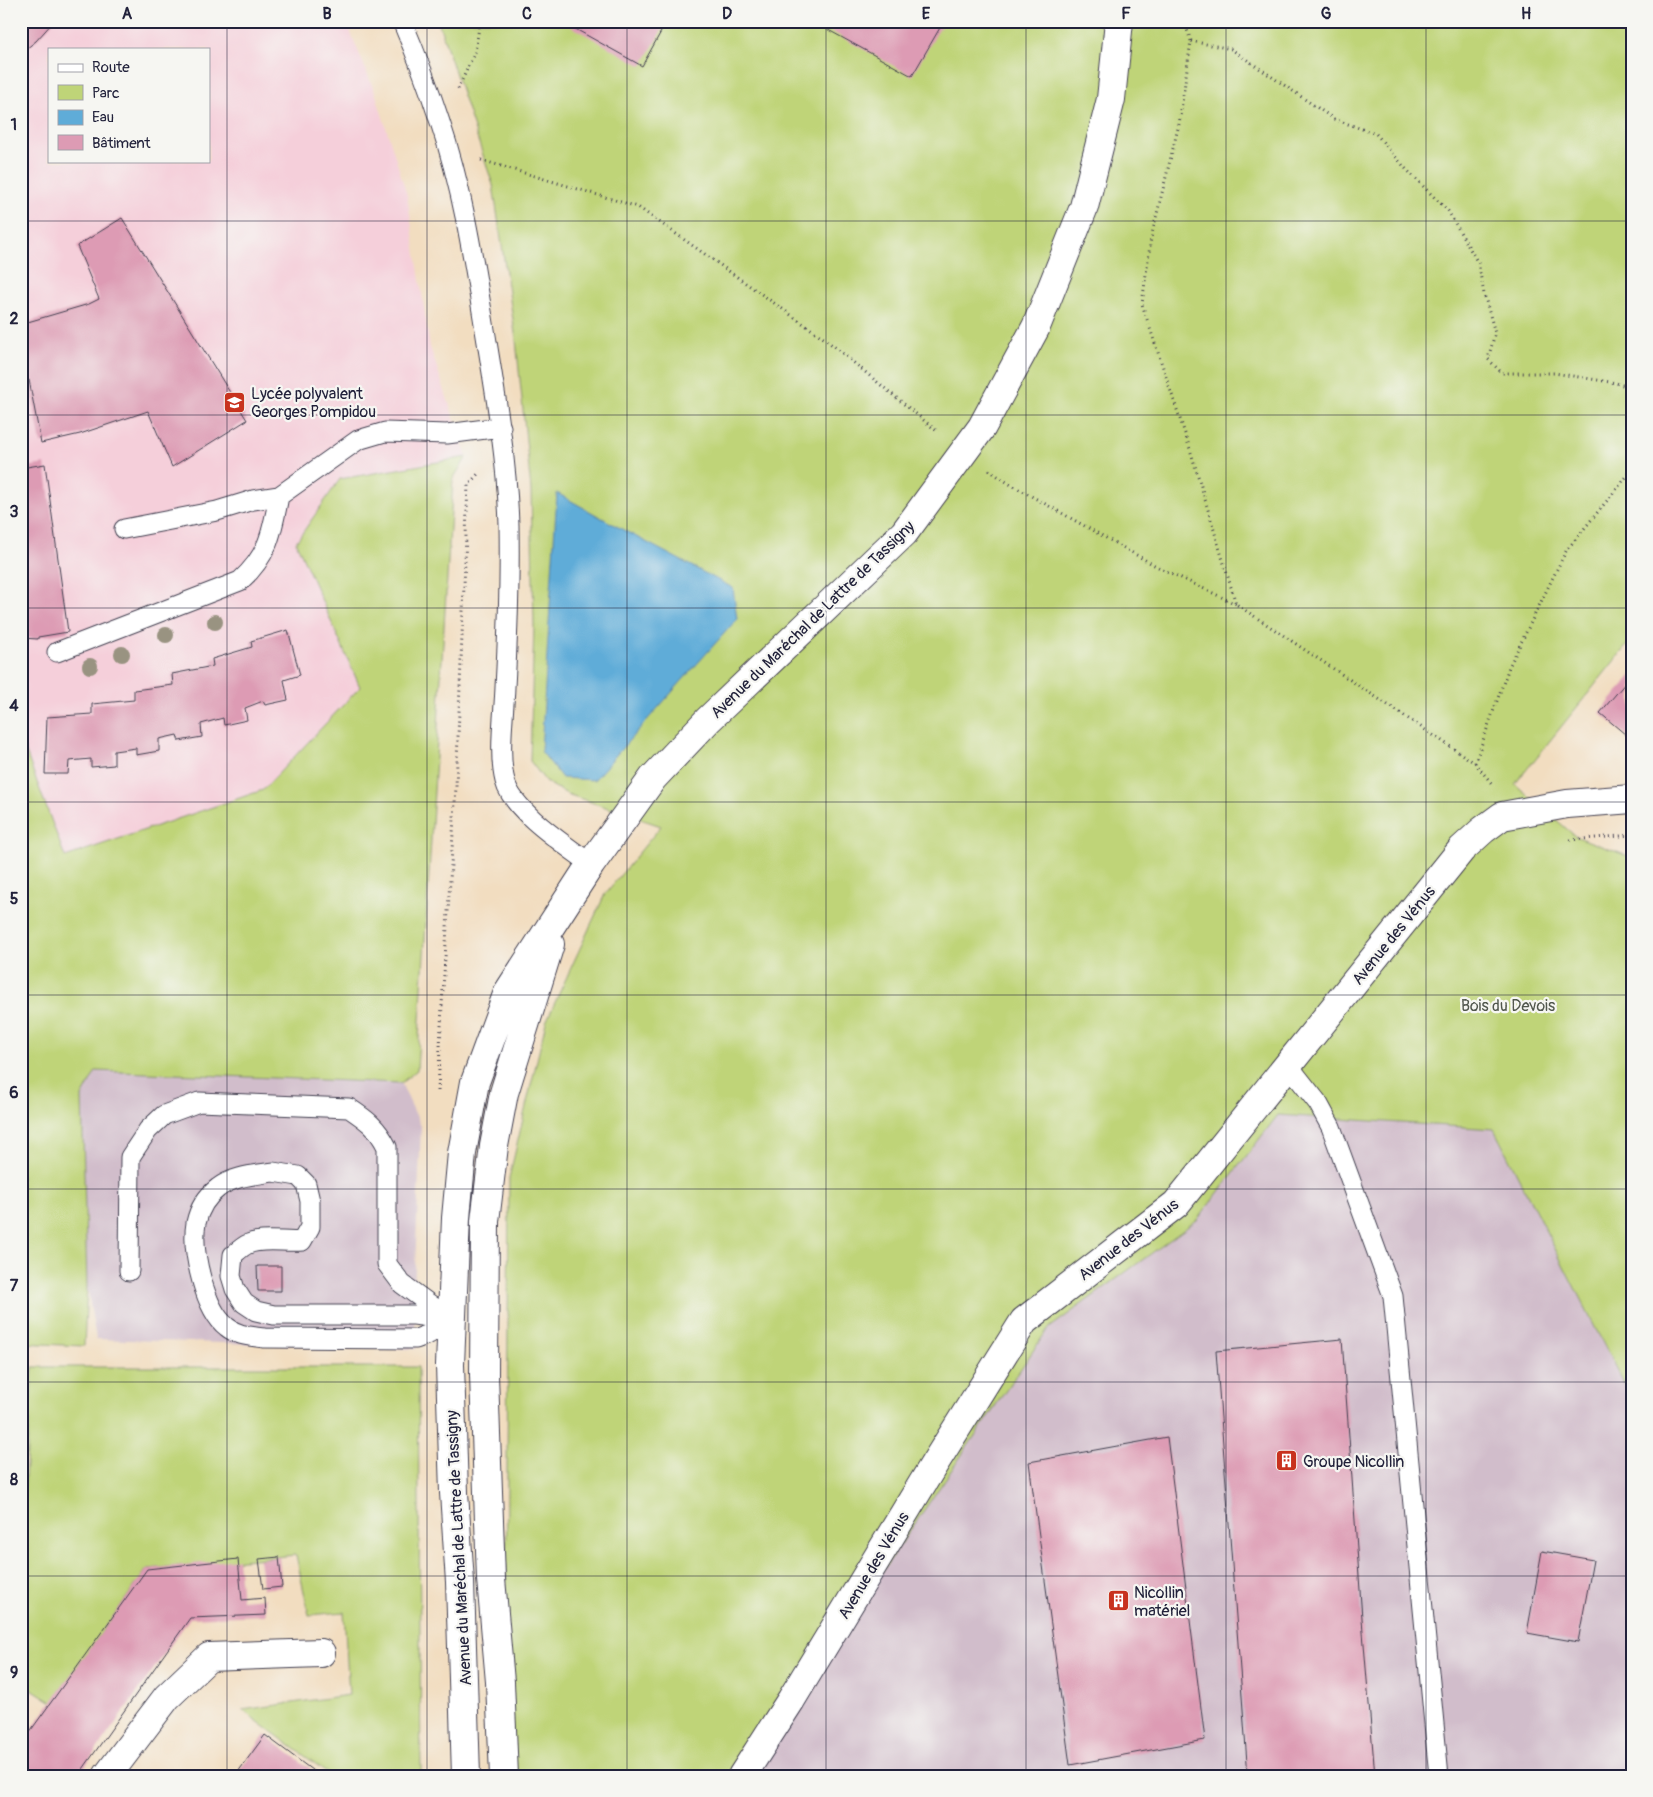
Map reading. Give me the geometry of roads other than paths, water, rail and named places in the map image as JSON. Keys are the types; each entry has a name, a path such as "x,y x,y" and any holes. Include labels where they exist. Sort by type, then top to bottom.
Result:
{"street":[{"name":"Avenue du Maréchal de Lattre de Tassigny","path":"466,1776 460,1582 453,1473 450,1365 456,1218 462,1153 475,1082 508,992 592,864 653,778 708,720 904,532 982,427 1036,327 1084,207 1111,99 1119,21"},
{"name":"Avenue des Vénus","path":"742,1776 791,1700 933,1466 1024,1321 1176,1204 1462,849 1482,830 1502,816 1568,804 1632,798"},
{"name":"Avenue du Maréchal de Lattre de Tassigny","path":"504,1776 500,1682 491,1579 484,1322 485,1221 494,1146 504,1093 559,914"},
{"path":"452,1320 484,1322"},
{"path":"108,1776 167,1697 209,1658 321,1653"}],"lane":[{"path":"402,21 441,124 468,232 501,427 509,524 509,622 502,752 504,779 507,789 526,814 592,864"},
{"path":"124,529 217,511 253,500 279,496 358,440 385,432 447,434 501,427"},
{"path":"58,652 240,580 253,569 270,538 279,496"},
{"path":"1288,1065 1318,1103 1331,1128 1393,1296 1440,1776"},
{"path":"128,1270 130,1157 148,1130 164,1115 199,1102 349,1108 380,1132 387,1147 387,1264 402,1284 452,1320"},
{"path":"273,1172 298,1176 306,1184 310,1201 310,1227 302,1241 270,1241 247,1244 233,1255 231,1276 235,1289 244,1303 256,1312 274,1315 414,1315 452,1320 429,1334 416,1339 264,1338 242,1335 226,1327 213,1308 202,1286 196,1254 196,1224 203,1203 218,1187 242,1177 273,1172"}],"water":[{"path":"557,493 733,588 737,619 594,780 562,778 541,751"}],"place":[{"name":"Lycée polyvalent Georges Pompidou","path":"235,402"},
{"name":"Groupe Nicollin","path":"1287,1461"},
{"name":"Nicollin matériel","path":"1118,1601"}],"park label":[{"name":"Bois du Devois","path":"1508,1005"}]}
